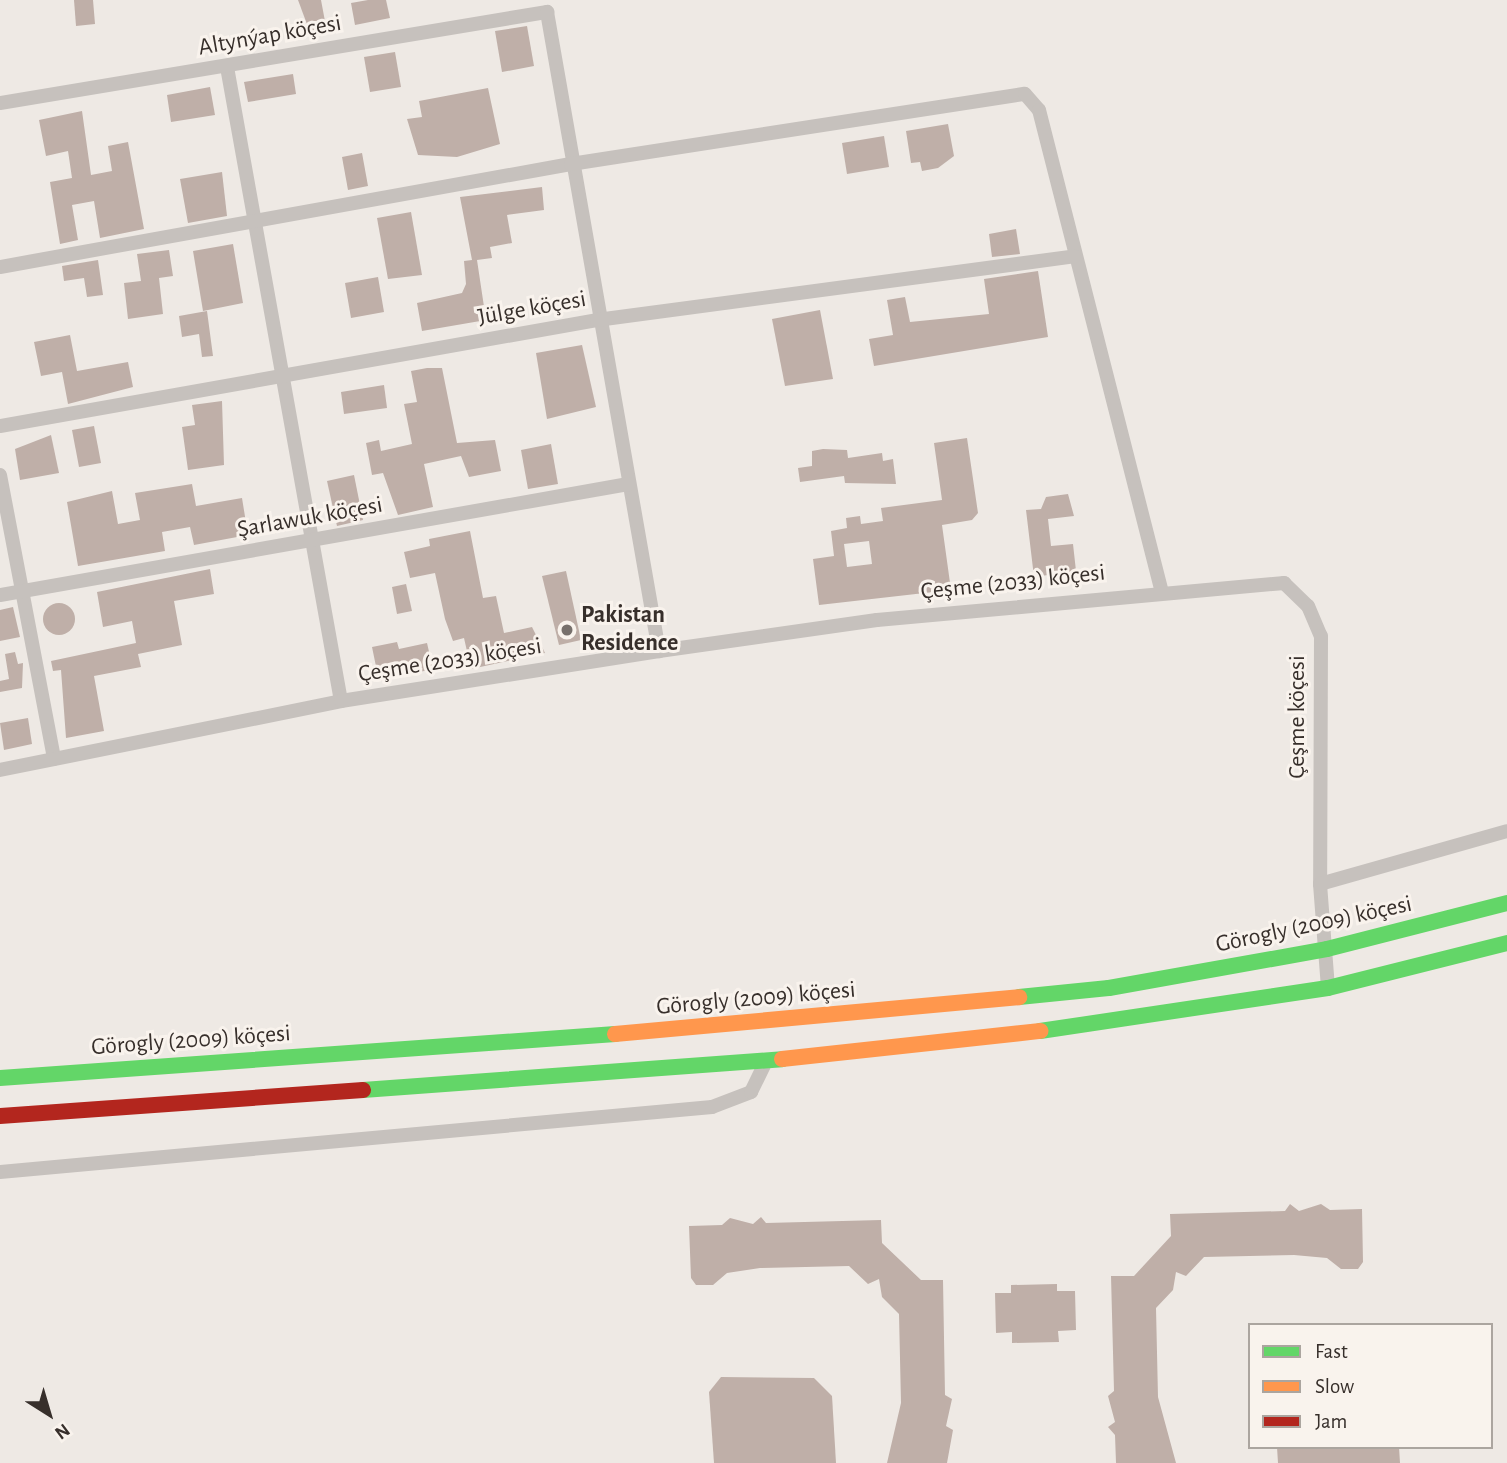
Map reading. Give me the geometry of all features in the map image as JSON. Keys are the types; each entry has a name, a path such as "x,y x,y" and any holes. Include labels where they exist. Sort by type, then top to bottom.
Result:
{"main road":[{"name":"Görogly (2009) köçesi","path":"0,1078 688,1029 1082,991 1327,950 1507,903"},
{"path":"0,1116 766,1061 1148,1019 1328,988 1507,943"}],"street":[{"name":"Altynýap köçesi","path":"0,103 547,12 571,164"},
{"path":"227,67 341,701"},
{"path":"0,267 257,223 571,164 1025,94 1039,110 1161,590"},
{"path":"571,164 597,320 660,651"},
{"name":"Jülge köçesi","path":"0,426 597,320 1074,256"},
{"path":"0,475 54,759"},
{"name":"Şarlawuk köçesi","path":"0,595 628,484"},
{"name":"Çeşme köçesi","path":"1161,590 1284,583 1308,606 1321,636 1320,884 1328,988"},
{"name":"Çeşme (2033) köçesi","path":"0,770 341,701 660,651 877,620 1161,590"},
{"path":"1320,884 1507,831"},
{"path":"0,1172 712,1107 751,1092 766,1061"}],"building":[{"path":"74,0 93,0 95,24 76,26"},
{"path":"298,0 321,0 327,32 311,35"},
{"path":"386,0 390,18 355,25 351,3"},
{"path":"527,26 534,66 502,72 495,31"},
{"path":"395,52 401,87 370,92 364,57"},
{"path":"293,74 296,94 248,102 244,82"},
{"path":"210,87 215,115 171,122 167,95"},
{"path":"488,88 500,144 457,157 418,155 407,119 422,117 419,101"},
{"path":"82,111 91,175 112,171 108,146 128,142 144,229 100,238 94,201 72,205 78,240 60,244 50,182 72,178 68,151 46,156 39,120"},
{"path":"948,124 954,156 938,168 922,171 920,162 911,163 906,131"},
{"path":"884,136 889,167 847,174 842,143"},
{"path":"362,153 368,186 348,190 342,157"},
{"path":"222,172 227,216 188,223 180,179"},
{"path":"542,187 544,210 507,215 512,243 490,247 492,258 477,260 486,320 422,331 417,303 462,293 466,284 464,261 472,260 460,197"},
{"path":"411,212 422,275 388,279 377,218"},
{"path":"1016,229 1020,254 992,257 989,234"},
{"path":"233,244 243,303 203,311 193,251"},
{"path":"169,250 173,276 159,278 163,314 128,319 124,283 141,281 137,254"},
{"path":"98,260 103,295 87,297 84,278 64,281 62,266"},
{"path":"1038,271 1048,337 874,366 869,339 893,335 887,300 905,297 910,322 989,314 984,279"},
{"path":"378,277 384,312 351,318 345,283"},
{"path":"820,310 833,379 785,386 772,319"},
{"path":"207,311 213,356 202,357 199,334 182,337 179,316"},
{"path":"70,335 77,371 128,362 133,387 68,404 62,372 41,376 34,342"},
{"path":"582,345 596,407 547,419 536,353"},
{"path":"442,368 457,443 495,440 501,471 469,477 461,456 424,464 433,507 398,515 383,473 372,475 366,443 379,440 381,451 412,444 404,404 417,402 411,371"},
{"path":"384,385 387,408 344,414 341,392"},
{"path":"222,401 224,465 188,470 182,427 195,425 192,405"},
{"path":"94,426 101,463 79,467 72,430"},
{"path":"51,435 59,473 20,480 15,449"},
{"path":"967,438 978,513 972,520 942,525 951,590 819,605 813,559 834,556 831,531 847,528 846,518 860,516 861,524 883,521 881,508 942,500 934,443","holes":["869,541 872,564 847,567 844,544"]},
{"path":"551,444 558,484 528,489 521,450"},
{"path":"847,450 848,458 882,453 883,461 893,459 896,484 845,483 844,476 800,482 798,468 812,466 812,451"},
{"path":"354,475 363,520 337,526 327,481"},
{"path":"192,484 196,506 242,498 248,535 194,545 190,527 162,532 165,551 78,566 67,502 112,491 118,524 140,520 135,493"},
{"path":"1068,494 1074,516 1048,519 1051,546 1073,544 1076,571 1034,577 1026,510 1041,509 1046,497"},
{"path":"470,531 483,598 496,596 504,633 532,627 545,653 471,669 464,638 453,641 445,619 435,573 410,578 404,552 430,546 429,539"},
{"path":"210,569 214,594 174,601 182,645 138,654 141,667 94,676 104,731 66,738 61,670 53,671 51,661 136,643 132,621 103,627 97,592"},
{"path":"566,571 581,640 559,645 542,576"},
{"path":"406,584 412,611 397,614 392,587"},
{"path":"59,603 70,608 75,619 70,630 59,635 48,630 43,619 48,608"},
{"path":"13,607 20,637 0,641 0,610"},
{"path":"397,642 399,649 427,643 433,669 379,681 372,647"},
{"path":"15,652 18,664 23,663 22,688 0,692 0,681 9,679 5,654"},
{"path":"28,718 32,744 4,750 0,723"},
{"path":"1290,1204 1299,1211 1321,1204 1330,1210 1362,1209 1363,1262 1358,1269 1341,1269 1327,1258 1294,1255 1204,1257 1186,1276 1176,1272 1173,1290 1156,1308 1158,1397 1176,1463 1116,1463 1115,1435 1108,1427 1115,1422 1108,1396 1114,1391 1111,1276 1134,1276 1171,1236 1170,1214 1285,1211"},
{"path":"761,1217 766,1223 881,1220 882,1243 921,1280 943,1280 945,1395 952,1399 946,1426 953,1430 947,1463 887,1463 901,1403 899,1314 882,1297 879,1279 868,1284 849,1266 760,1268 727,1273 713,1285 696,1285 691,1278 689,1226 722,1225 730,1218 753,1224"},
{"path":"1057,1284 1057,1291 1075,1291 1076,1330 1058,1331 1059,1342 1012,1343 1012,1332 996,1333 995,1293 1011,1293 1011,1285"},
{"path":"721,1377 814,1378 832,1396 836,1463 714,1463 709,1392"},
{"path":"1277,1449 1399,1449 1400,1463 1278,1463"}],"traffic: fast":[{"path":"1019,997 1109,988 1327,949 1507,903"},
{"path":"1040,1031 1328,988 1507,943"},
{"path":"0,1078 615,1034"},
{"path":"363,1090 782,1059"}],"traffic: slow":[{"path":"615,1034 1019,997"},
{"path":"782,1059 1040,1031"}],"traffic: jam":[{"path":"0,1116 363,1090"}],"place":[{"name":"Pakistan Residence","path":"567,630"}]}
